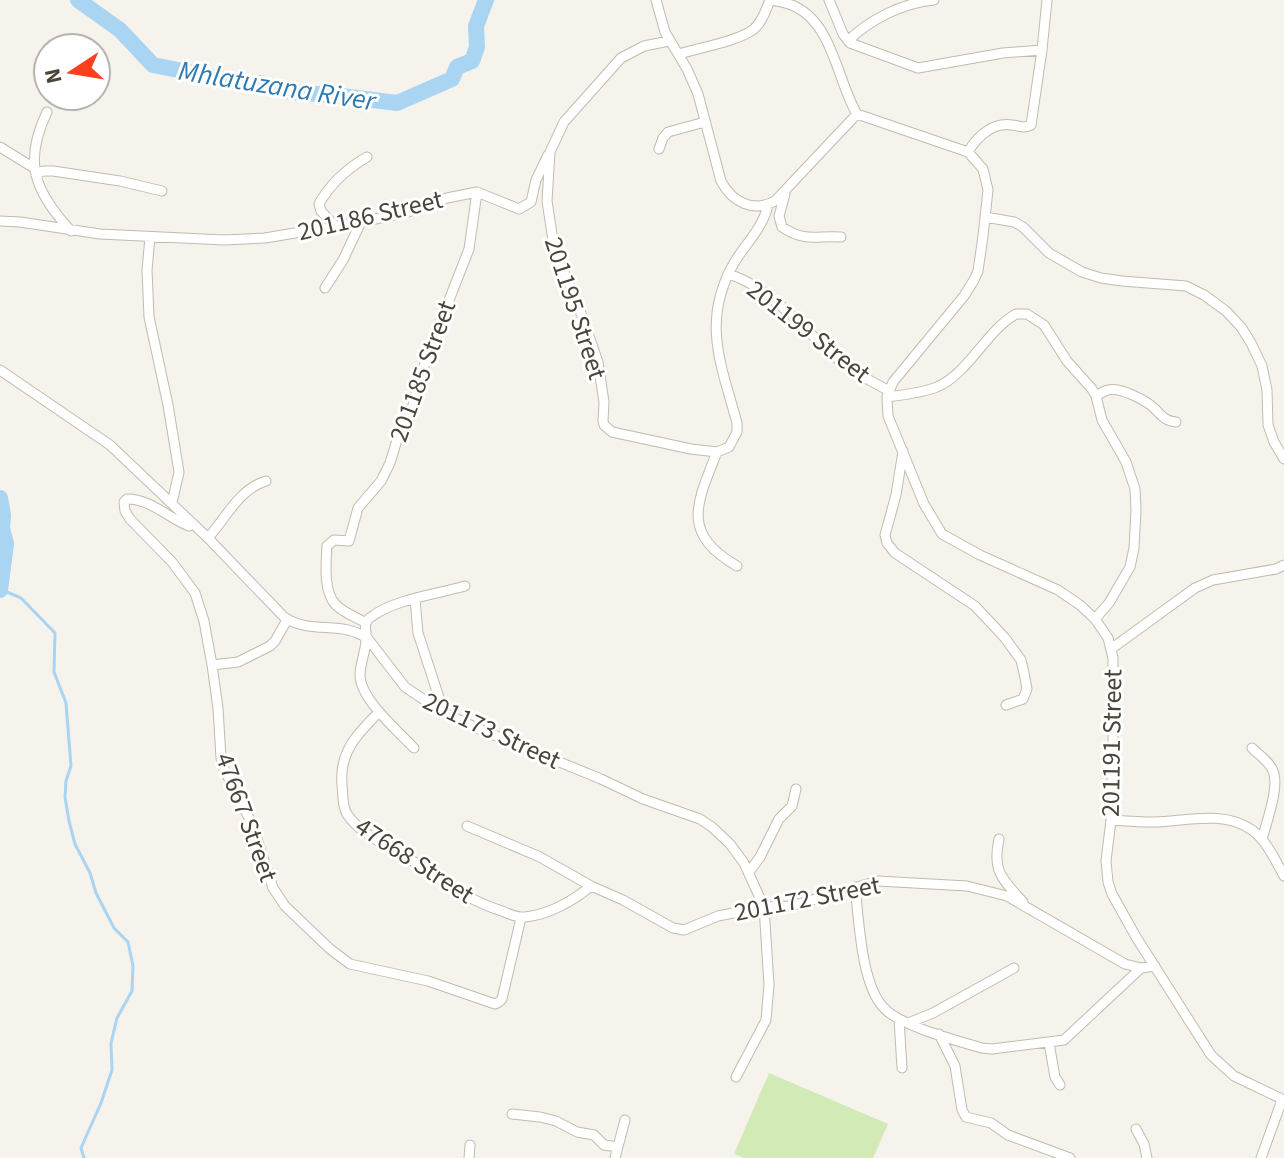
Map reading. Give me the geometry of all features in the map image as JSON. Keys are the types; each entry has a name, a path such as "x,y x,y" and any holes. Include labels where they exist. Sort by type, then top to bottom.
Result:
{"street":[{"path":"656,0 669,41 679,54 698,94 721,181 739,202 748,206 768,205 775,201 857,114"},
{"path":"679,54 753,30 771,0 800,3 823,36 857,114 968,152 978,163 986,177 988,190 978,271 971,287 893,382 888,394 941,385 968,363 1011,316 1027,314 1044,325 1067,361 1096,396 1102,420 1126,462 1135,489 1132,560 1109,603 1095,619"},
{"path":"829,0 848,41 913,67 1042,50"},
{"path":"848,41 876,19 934,0"},
{"path":"968,152 975,141 992,129 1007,124 1025,128 1031,125 1047,0"},
{"name":"201195 Street","path":"669,41 644,46 621,58 564,122 550,152 547,201 554,247 598,362 604,425 620,435 717,452"},
{"path":"47,112 34,151 35,171 45,196 71,231"},
{"path":"659,149 668,132 705,122"},
{"path":"0,147 35,171 120,181 162,191"},
{"name":"201186 Street","path":"0,221 100,234 207,241 253,239 361,222 477,192 513,208 523,208 531,202 536,180 550,152"},
{"path":"335,226 321,211 319,204 340,177 367,157"},
{"path":"786,190 779,216 782,227 806,238 841,237"},
{"name":"201185 Street","path":"366,623 339,608 330,597 327,546 334,540 349,541 360,505 381,481 390,463 469,249 477,192"},
{"path":"737,566 710,546 701,532 699,506 717,452 729,447 737,432 715,338 720,291 764,219 768,205"},
{"path":"985,217 1014,222 1023,227 1049,253 1082,272 1122,281 1186,286 1226,311 1246,335 1262,366 1267,390 1266,418 1284,459"},
{"path":"325,288 361,222"},
{"path":"150,237 149,317 179,472 172,503"},
{"name":"201199 Street","path":"728,274 741,277 763,291 840,361 888,394"},
{"path":"0,370 110,445 208,538 287,620 306,627 353,630 367,638"},
{"path":"1096,396 1118,390 1147,402 1162,417 1176,422"},
{"name":"201191 Street","path":"888,394 888,416 924,504 942,534 1058,590 1095,619 1108,638 1114,687 1111,820 1106,861 1108,882 1119,906 1211,1055 1234,1076 1283,1100"},
{"path":"903,450 896,495 885,535 887,543 895,553 975,606 1013,647 1021,660 1027,689 1023,699 1006,705"},
{"path":"208,538 248,490 266,481"},
{"name":"47667 Street","path":"190,521 189,526 180,523 143,500 127,499 124,502 130,519 172,562 195,593 212,665 224,769 252,824 273,888 285,906 350,964 428,981 497,1003 502,999 521,918"},
{"path":"1111,649 1195,588 1213,580 1284,565"},
{"path":"414,748 379,712 367,697 361,682 366,623 381,611 465,586"},
{"path":"415,599 418,633 444,713"},
{"path":"212,665 238,662 270,646 287,620"},
{"name":"201173 Street","path":"367,638 405,687 444,713 643,799 700,819 730,844 742,859 764,907 769,985 766,1020 736,1077"},
{"name":"47668 Street","path":"379,712 359,731 344,757 341,775 344,805 349,817 378,840 469,898 521,918"},
{"path":"1252,748 1275,775 1262,840"},
{"path":"749,872 779,819 792,806 796,789"},
{"path":"1111,820 1220,819 1250,829 1262,840 1284,876"},
{"name":"201172 Street","path":"467,826 540,857 679,930 718,916 764,907 791,906 878,881 967,886 1007,896 1125,964 1141,968"},
{"path":"999,839 996,856 998,870 1028,907"},
{"path":"521,918 550,911 591,886"},
{"path":"855,887 864,958 869,980 881,1006 904,1021 971,1045 992,1049 1049,1043 1066,1038 1141,968 1155,966"},
{"path":"904,1021 933,1013 1014,968"},
{"path":"902,1068 904,1021"},
{"path":"939,1034 955,1066 962,1110 966,1117 991,1123 1008,1135 1070,1158"},
{"path":"1049,1043 1055,1077 1060,1085"},
{"path":"1261,1158 1283,1100"},
{"path":"512,1114 556,1121 577,1132 594,1135 604,1145 618,1147"},
{"path":"615,1158 625,1120"},
{"path":"1136,1129 1140,1132 1147,1158"},
{"path":"469,1158 470,1145"}],"green space":[{"path":"769,1073 888,1124 873,1158 744,1158 734,1154"}],"waterway":[{"name":"Mhlatuzana River","path":"78,0 120,30 153,65 248,84 260,83 291,92 397,103 452,79 457,67 472,61 477,47 476,26 486,0"},
{"name":"Mhlatuzana River","path":"0,498 6,544 0,590"},
{"path":"0,589 21,598 55,633 54,672 66,703 71,766 65,797 69,821 75,844 96,893 114,928 128,942 133,966 132,991 117,1018 111,1043 112,1070 81,1148 84,1158"}]}
